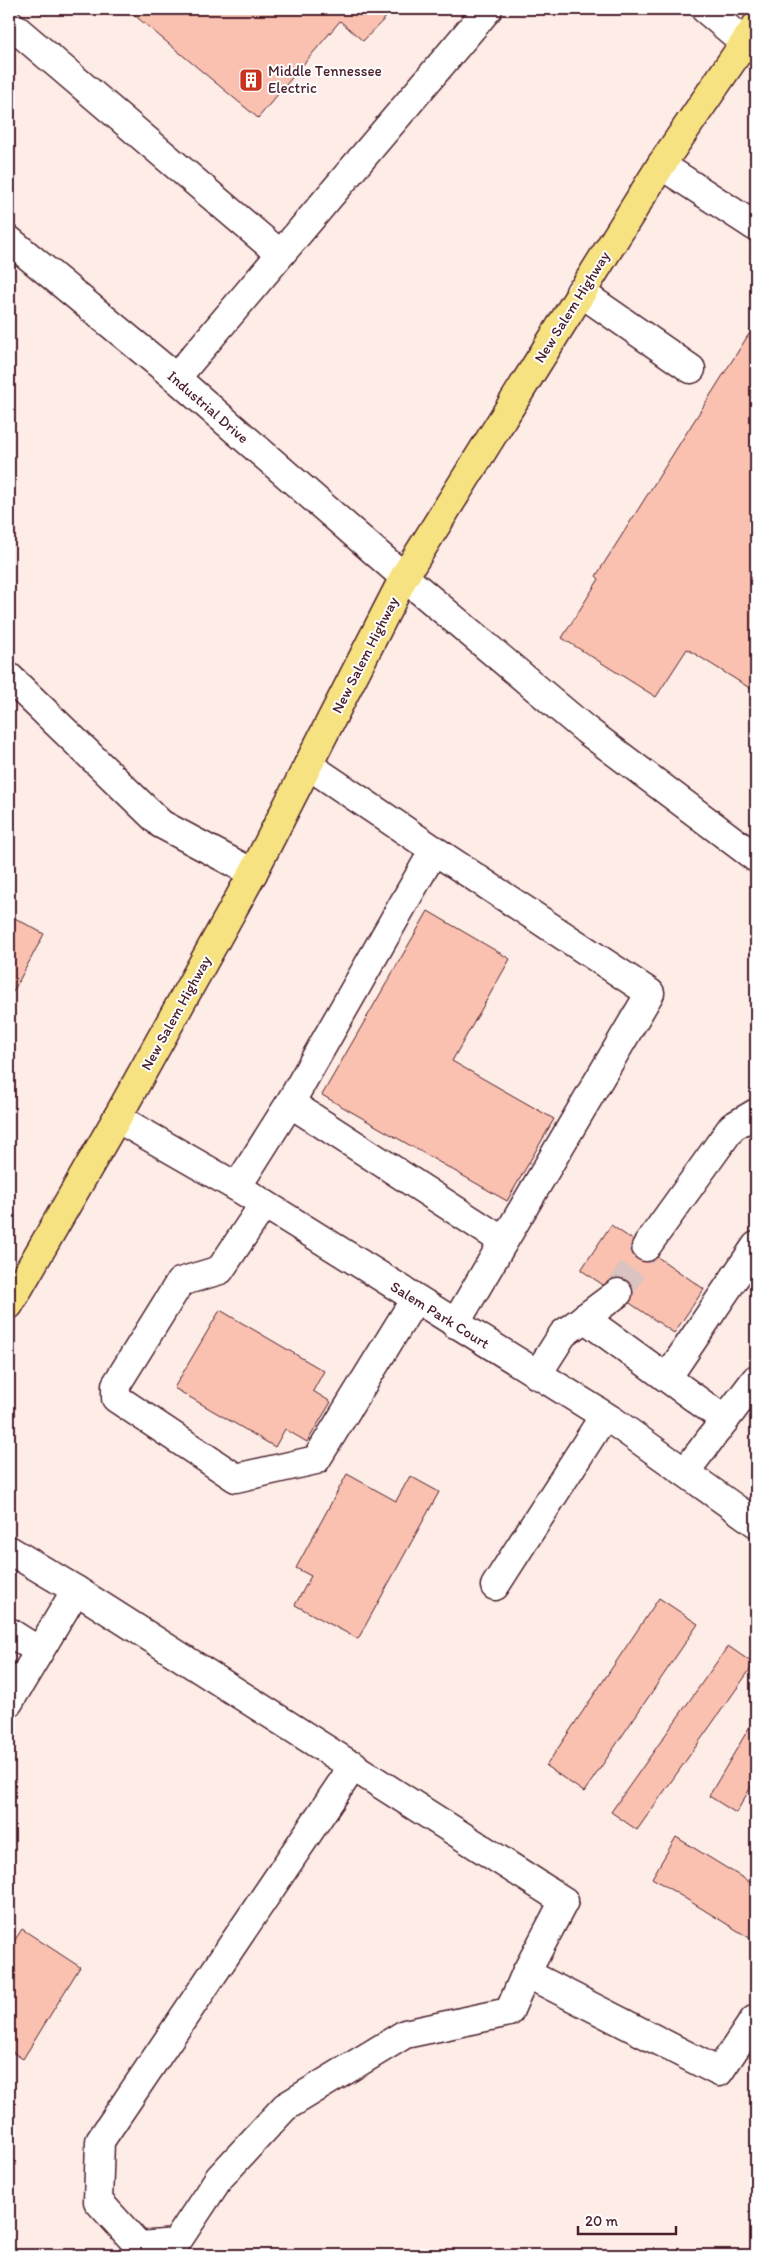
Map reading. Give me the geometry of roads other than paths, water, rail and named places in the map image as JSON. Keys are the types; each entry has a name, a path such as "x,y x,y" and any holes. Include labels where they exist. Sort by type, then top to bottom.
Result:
{"main road":[{"name":"New Salem Highway","path":"9,1305 117,1118 254,873 404,577 580,292 661,165 750,34"}],"street":[{"path":"176,378 488,9"},
{"path":"705,9 750,34"},
{"path":"9,23 280,254"},
{"path":"661,165 756,226"},
{"name":"Industrial Drive","path":"9,240 176,378 404,577 586,730 756,858"},
{"path":"580,292 691,369"},
{"path":"9,677 161,824 254,873"},
{"path":"308,765 650,993 455,1324"},
{"path":"237,1188 290,1103 434,850"},
{"path":"290,1103 503,1241"},
{"path":"646,1246 732,1127 756,1113"},
{"name":"Salem Park Court","path":"117,1118 264,1204 604,1416 756,1523"},
{"path":"264,1204 220,1270 180,1282 116,1385 116,1398 236,1478 316,1460 414,1299"},
{"path":"667,1378 756,1246"},
{"path":"537,1375 563,1334 618,1293"},
{"path":"584,1318 725,1420"},
{"path":"685,1472 756,1379"},
{"path":"495,1586 604,1416"},
{"path":"9,1550 354,1765 564,1901 526,1974 509,2012 404,2034 286,2106 219,2178 176,2243 138,2251 98,2201 100,2141 354,1765"},
{"path":"9,1702 76,1590"},
{"path":"9,1632 40,1651"},
{"path":"526,1974 720,2072 754,2020"}],"tunnel":[{"path":"618,1293 646,1247"}],"place":[{"name":"Middle Tennessee Electric","path":"251,80"}]}
